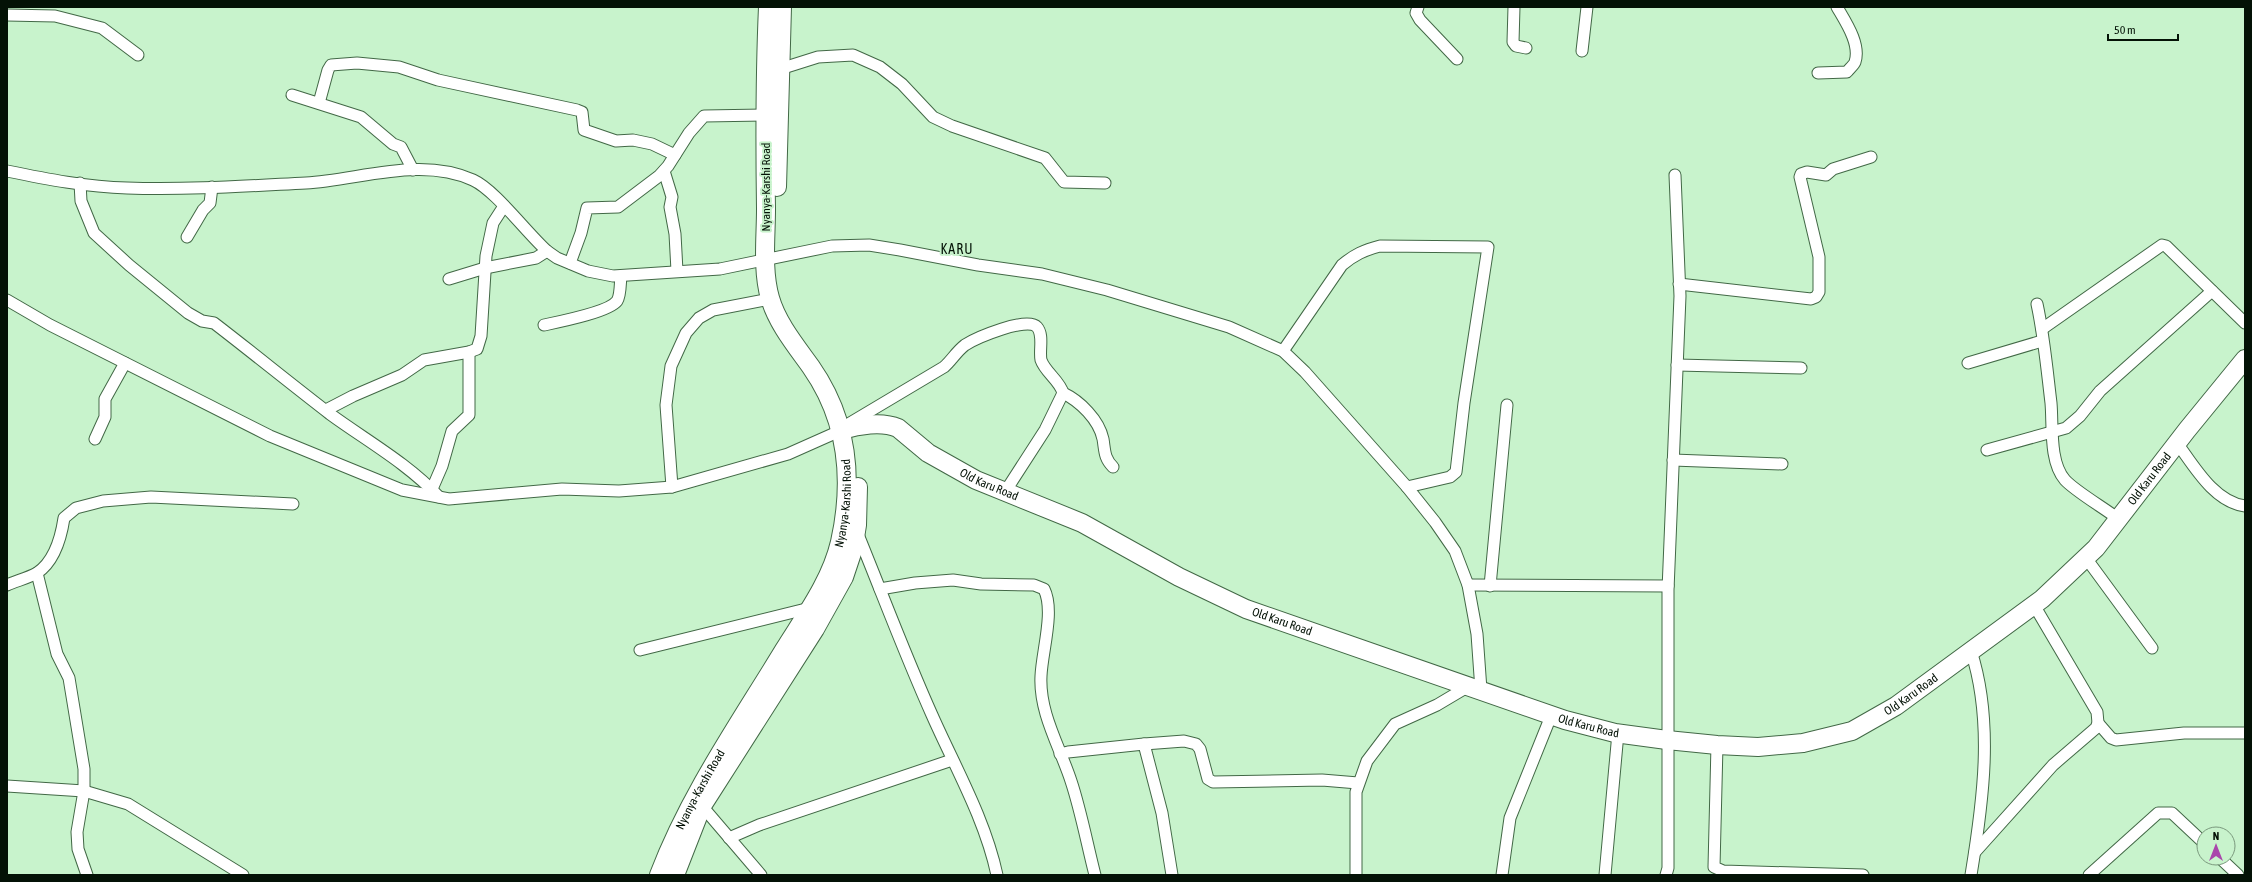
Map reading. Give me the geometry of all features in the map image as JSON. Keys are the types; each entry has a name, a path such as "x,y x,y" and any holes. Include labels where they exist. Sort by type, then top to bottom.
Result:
{"main road":[{"name":"Nyanya-Karshi Road","path":"675,875 702,806 832,601 844,577 853,550 856,530 858,492 856,449 848,427 843,402 829,376 789,314 771,259 765,115 768,7"},
{"name":"Nyanya-Karshi Road","path":"659,875 690,804 715,759 810,608 827,578 839,545 844,523 848,427 825,389 794,344 770,299 782,7"},
{"name":"Old Karu Road","path":"848,427 886,424 892,425 898,428 928,453 976,480 1082,523 1180,577 1246,609 1475,688 1551,716 1618,733 1717,746 1758,747 1803,743 1852,731 1880,716 2034,605 2086,558 2245,359"}],"street":[{"path":"1418,7 1416,13 1420,20 1457,59"},
{"path":"1514,7 1514,42 1516,46 1526,48"},
{"path":"1582,51 1586,7"},
{"path":"1818,73 1847,72 1855,62 1855,51 1852,36 1837,7"},
{"path":"7,16 55,16 102,28 138,55"},
{"path":"780,69 818,57 836,54 853,55 880,67 902,84 933,116 945,123 1045,158 1051,163 1057,176 1064,182 1105,182"},
{"path":"319,102 328,70 331,66 358,62 399,67 438,80 577,110 582,112 584,130 616,141 633,140 652,144 675,155"},
{"path":"292,95 319,102 361,118 393,144 401,147 414,170"},
{"path":"570,263 581,233 587,208 618,207 664,171 689,133 704,116 765,115"},
{"path":"1679,284 1811,299 1816,297 1819,292 1819,257 1800,177 1801,174 1807,172 1826,175 1833,169 1871,156"},
{"path":"8,174 126,188 212,187 308,183 414,170 445,172 474,180 487,189 547,251 588,271 621,276 720,269 832,246 869,245 1042,274 1107,290 1228,327 1282,351 1305,372 1436,522 1455,551 1468,585 1477,634 1475,688 1395,724 1367,761 1358,782 1356,792 1356,875"},
{"path":"664,171 672,197 670,207 675,234 677,271"},
{"path":"1666,875 1668,868 1668,586 1680,296 1675,175"},
{"path":"80,183 81,202 94,233 129,265 188,313 195,318 214,324 326,410 387,452 421,478 436,493"},
{"path":"187,237 203,210 210,203 212,187"},
{"path":"326,410 353,396 402,375 424,360 470,352 477,348 481,336 485,268 493,223 504,206"},
{"path":"2042,329 2162,245 2245,323"},
{"path":"1282,351 1342,265 1353,256 1367,249 1380,246 1488,247 1464,404 1456,472 1450,477 1407,487"},
{"path":"449,279 485,268 524,262 536,258 547,251"},
{"path":"544,325 584,315 612,304 618,297 621,276"},
{"path":"1987,450 2066,428 2074,422 2100,391 2212,291"},
{"path":"672,487 666,405 671,366 686,333 699,318 713,310 770,299"},
{"path":"7,300 125,363 270,436 402,490 436,493 449,499 562,489 619,491 672,487 788,454 848,427 944,367 950,362 952,356 967,344 1023,323 1033,324 1039,330 1042,361 1063,393 1082,407 1095,422 1103,438 1104,456 1113,467"},
{"path":"2037,304 2042,329 2042,341 2051,405 2053,446 2059,469 2065,480 2117,518"},
{"path":"1968,362 2042,341"},
{"path":"436,493 452,432 469,415 470,352"},
{"path":"95,439 105,416 105,399 125,363"},
{"path":"1677,365 1802,368"},
{"path":"1005,492 1045,430 1063,393"},
{"path":"1490,586 1507,405"},
{"path":"2177,443 2201,476 2225,500 2245,506"},
{"path":"1673,460 1782,464"},
{"path":"7,585 37,573 51,558 60,540 64,518 76,508 103,501 151,497 293,504"},
{"path":"856,530 952,760 968,794 994,858 997,875"},
{"path":"2086,558 2152,648"},
{"path":"37,573 55,648 69,678 84,769 84,791 77,832 78,849 87,875"},
{"path":"880,589 915,583 953,580 981,584 1034,585 1044,589 1048,597 1048,617 1041,677 1043,700 1060,754 1071,781 1095,875"},
{"path":"1468,585 1668,586"},
{"path":"1975,852 2053,765 2096,728 2098,723 2097,712 2034,605"},
{"path":"640,650 810,608"},
{"path":"1971,651 1979,676 1983,711 1981,817 1971,875"},
{"path":"1502,875 1510,818 1551,716"},
{"path":"2098,723 2111,738 2116,740 2184,733 2245,733"},
{"path":"1605,875 1618,733"},
{"path":"1060,754 1184,741 1196,744 1200,749 1208,779 1213,782 1322,780 1358,782"},
{"path":"1144,744 1162,813 1172,875"},
{"path":"1717,746 1714,868 1723,871 1863,875"},
{"path":"730,838 759,825 952,760"},
{"path":"7,786 84,791 128,804 243,875"},
{"path":"702,806 761,875"},
{"path":"2093,874 2158,813 2172,813 2196,836"},
{"path":"2228,866 2238,875"}],"district":[{"name":"KARU","path":"957,249"}]}
